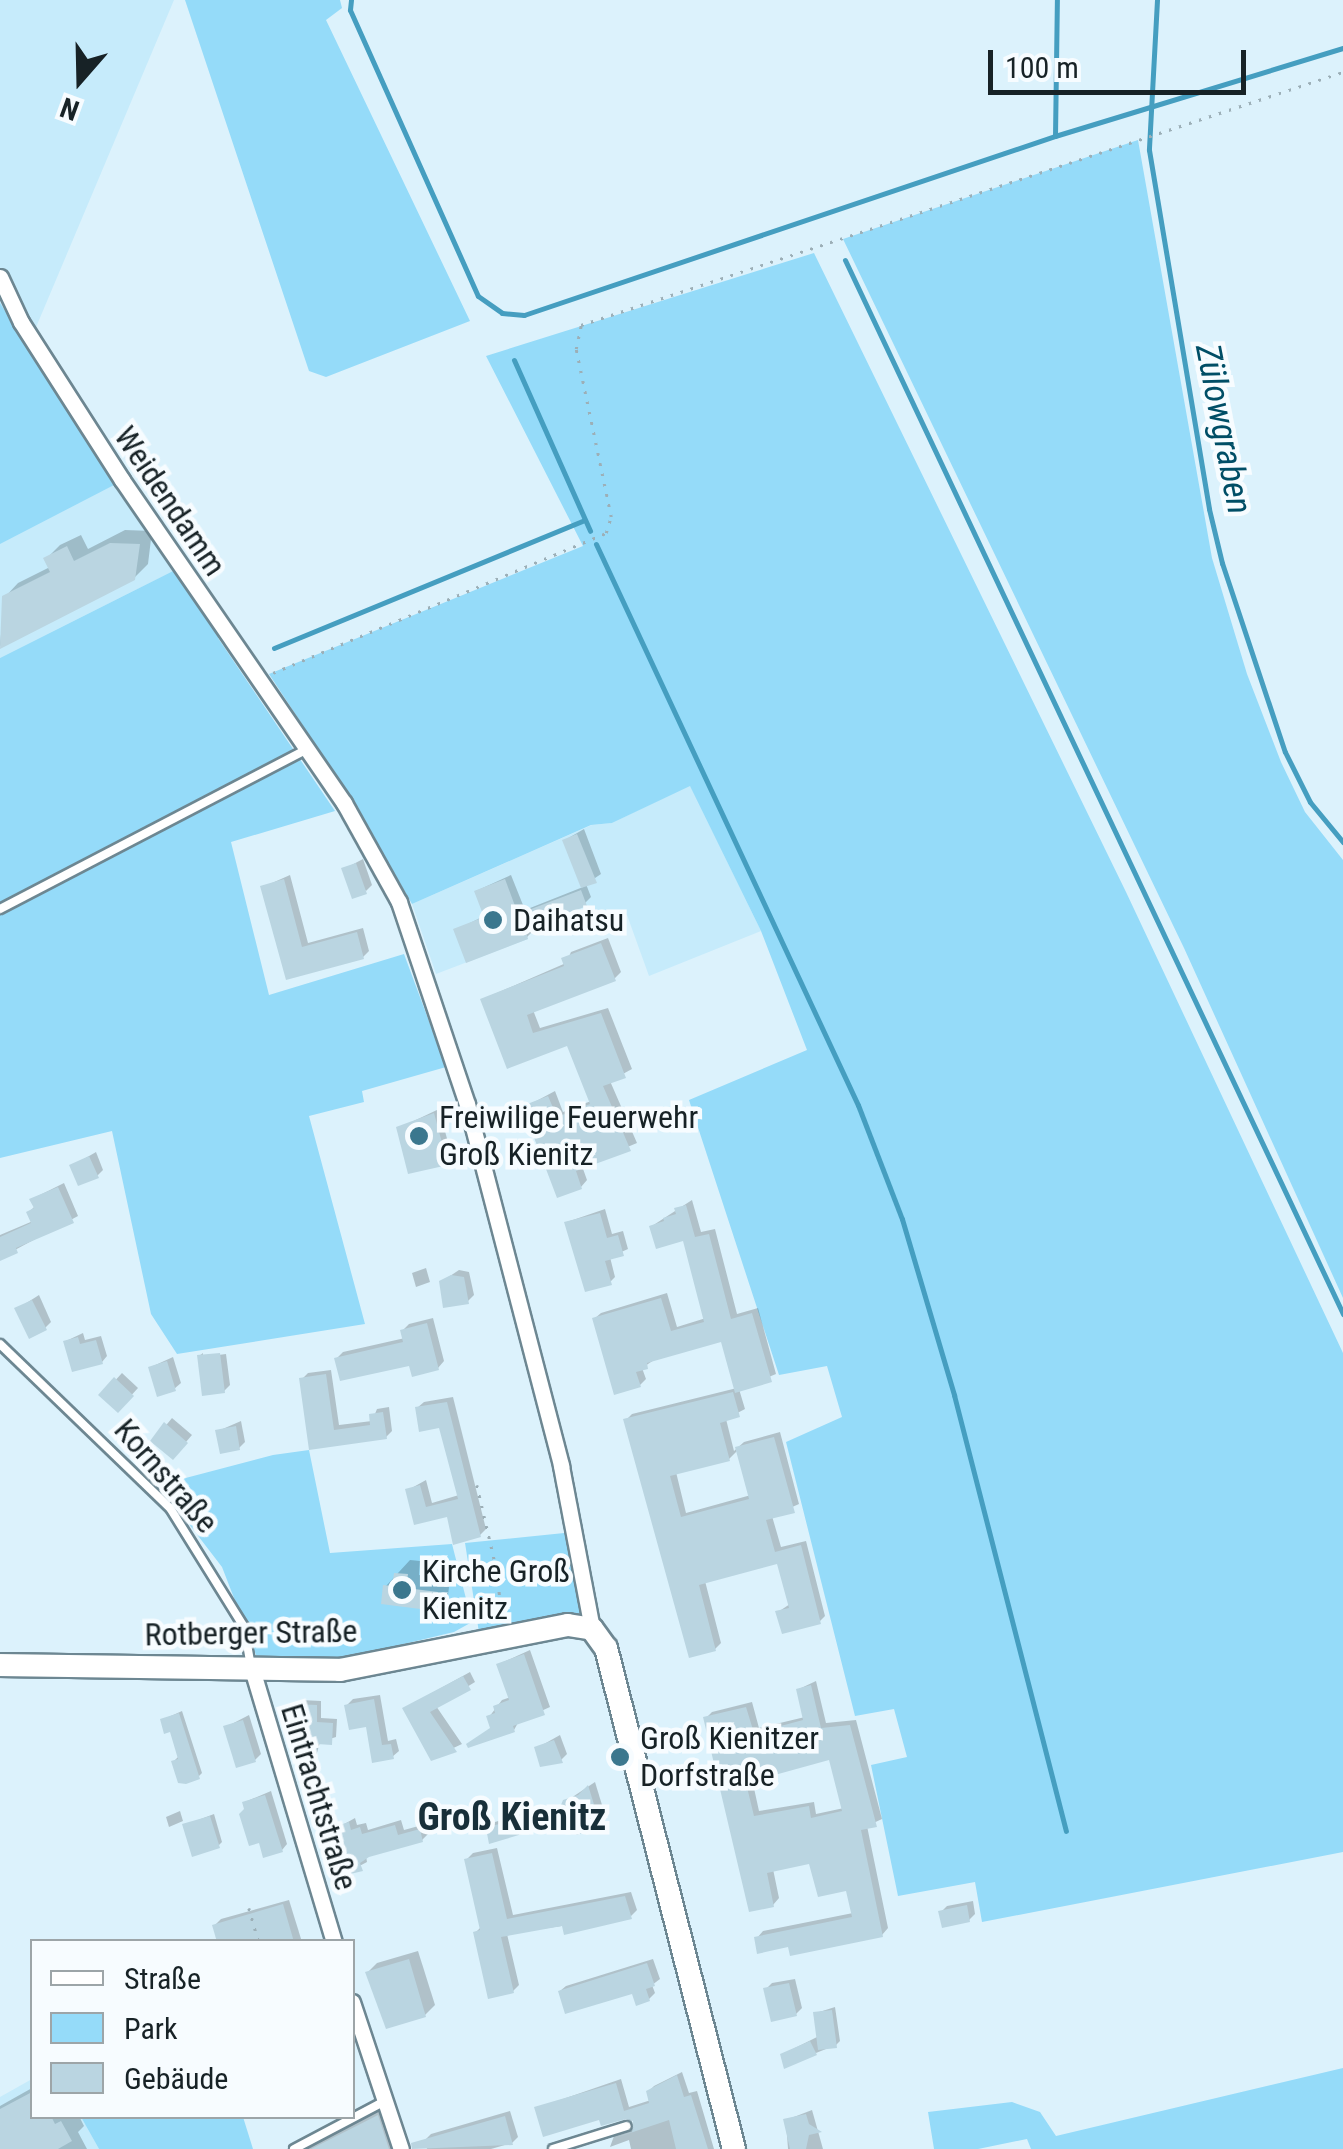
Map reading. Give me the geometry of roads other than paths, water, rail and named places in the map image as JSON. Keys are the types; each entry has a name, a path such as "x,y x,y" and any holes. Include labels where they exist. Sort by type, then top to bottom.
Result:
{"main road":[{"name":"Rotberger Straße","path":"0,1665 340,1670 568,1625 592,1629"},
{"path":"592,1629 606,1648 734,2149"}],"street":[{"name":"Weidendamm","path":"0,277 20,322 306,750"},
{"path":"306,750 360,828 399,902 468,1104 561,1466 592,1629"},
{"name":"Eintrachtstraße","path":"252,1669 333,1939"},
{"path":"355,2012 401,2149"}],"lane":[{"path":"0,909 306,750"},
{"name":"Kornstraße","path":"0,1344 170,1508 244,1627 252,1669"},
{"path":"355,2117 383,2102"},
{"path":"294,2149 351,2119"},
{"path":"553,2149 627,2126"}],"waterway":[{"path":"351,0 350,10 478,296 502,313 524,315 1055,136 1343,48"},
{"path":"1055,136 1057,0"},
{"name":"Zülowgraben","path":"1157,0 1149,150 1209,509 1222,563 1285,752 1310,802 1343,842"},
{"path":"845,260 1343,1314"},
{"path":"514,360 590,531"},
{"path":"274,648 585,520"},
{"path":"596,544 858,1105 902,1219 954,1395 1066,1831"}],"place":[{"name":"Daihatsu","path":"493,920"},
{"name":"Freiwilige Feuerwehr Groß Kienitz","path":"419,1136"},
{"name":"Kirche Groß Kienitz","path":"402,1590"},
{"name":"Groß Kienitzer Dorfstraße","path":"620,1757"}],"district":[{"name":"Groß Kienitz","path":"512,1818"}]}
